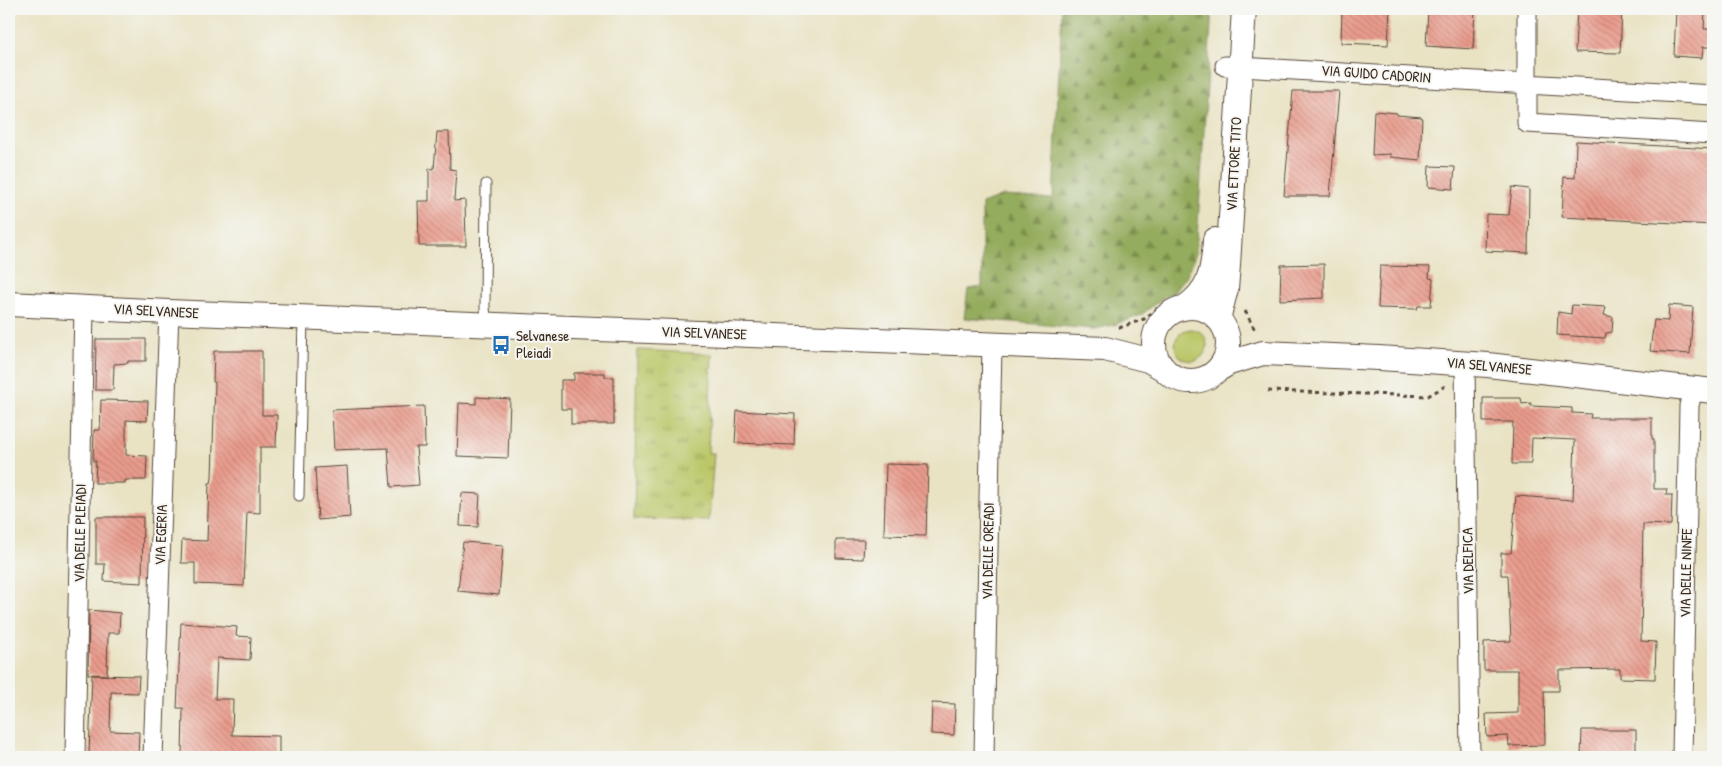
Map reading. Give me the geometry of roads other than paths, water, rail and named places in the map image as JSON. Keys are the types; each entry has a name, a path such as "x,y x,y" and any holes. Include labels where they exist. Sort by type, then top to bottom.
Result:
{"street":[{"name":"VIA ETTORE TITO","path":"1223,328 1228,265 1232,66 1228,9"},
{"name":"VIA ETTORE TITO","path":"1169,312 1196,300 1203,292 1210,278 1214,259 1232,66 1244,9"},
{"path":"1527,9 1527,123 1713,134"},
{"name":"VIA GUIDO CADORIN","path":"1232,66 1713,95"},
{"name":"VIA SELVANESE","path":"9,304 992,344 1144,337 1169,312"},
{"name":"VIA DELLE PLEIADI","path":"75,757 84,308"},
{"path":"1197,308 1208,311 1223,328 1228,349 1220,369 1212,376 1192,382 1181,380 1172,376 1158,361 1154,343 1169,312 1197,308"},
{"name":"VIA EGERIA","path":"154,757 169,312"},
{"name":"VIA SELVANESE","path":"1223,328 1235,343 1379,358 1465,364 1703,389"},
{"name":"VIA SELVANESE","path":"1111,339 1164,369"},
{"name":"VIA DELLE OREADI","path":"984,757 992,344"},
{"name":"VIA SELVANESE","path":"1220,369 1261,345"},
{"name":"VIA DELFICA","path":"1465,364 1470,757"},
{"name":"VIA DELLE NINFE","path":"1682,757 1689,406 1703,389"}],"lane":[{"path":"486,184 485,308 487,324"},
{"path":"299,496 303,316"}],"place":[{"name":"Selvanese Pleiadi","path":"501,345"}]}
